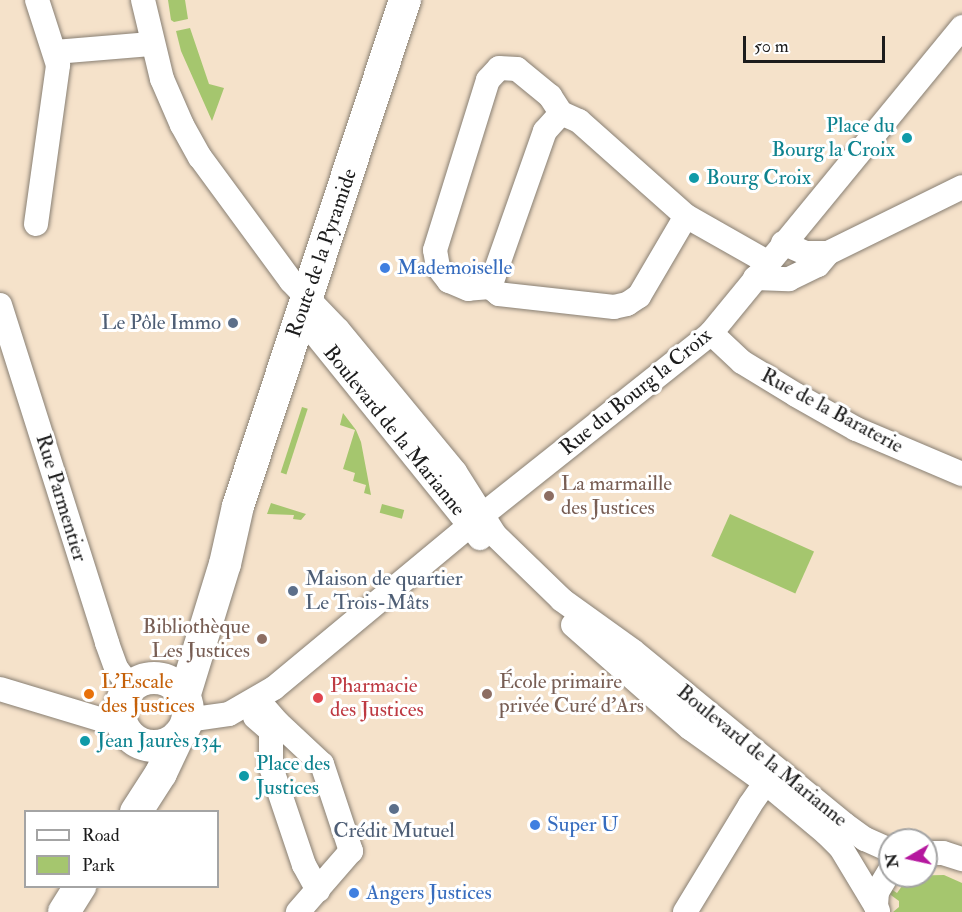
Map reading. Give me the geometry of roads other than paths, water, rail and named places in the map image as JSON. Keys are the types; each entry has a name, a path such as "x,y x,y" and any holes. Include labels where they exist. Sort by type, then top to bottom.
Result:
{"main road":[{"name":"Route de la Pyramide","path":"137,810 173,752 178,708 225,564 238,506 405,0"},
{"path":"147,680 178,708 163,745 144,745 129,735 121,718 123,700 131,688 147,680"},
{"path":"124,810 139,772 144,745"},
{"path":"64,912 79,888"}],"street":[{"path":"36,224 40,176 57,73 55,52 37,0"},
{"path":"143,0 152,44 167,91 200,158 307,300"},
{"name":"Rue du Bourg la Croix","path":"178,708 230,714 274,688 476,520 711,333 962,27"},
{"path":"55,52 152,44"},
{"path":"686,216 639,296 627,304 614,307 499,294 490,287 468,290 449,281 438,267 435,250 435,241 488,80 500,68 517,69 550,96 561,113 579,121 686,216 761,270 789,279 818,265 828,253 962,187"},
{"path":"490,287 545,131 561,113"},
{"path":"783,243 805,253 828,253"},
{"name":"Boulevard de la Marianne","path":"307,300 316,335 476,520 484,544 540,598 690,728 770,775 878,844"},
{"name":"Rue Parmentier","path":"0,304 106,643 116,668 131,688"},
{"name":"Rue de la Baraterie","path":"711,333 742,362 856,429 962,474"},
{"path":"0,689 103,720 121,718"},
{"path":"257,699 278,723 322,764 351,851 298,912"},
{"path":"230,714 257,717 271,731 271,766 304,865 318,890"},
{"path":"686,912 770,775"},
{"name":"Boulevard de la Marianne","path":"770,775 841,848 877,909"},
{"path":"938,853 962,859"},
{"name":"Boulevard de la Marianne","path":"877,909 877,892 879,888"}],"place":[{"name":"Place du Bourg la Croix","path":"907,138"},
{"name":"Bourg Croix","path":"694,178"},
{"name":"Mademoiselle","path":"385,268"},
{"name":"Le Pôle Immo","path":"233,323"},
{"name":"La marmaille des Justices","path":"549,496"},
{"name":"Maison de quartier Le Trois-Mâts","path":"293,591"},
{"name":"Bibliothèque Les Justices","path":"262,639"},
{"name":"L'Escale des Justices","path":"89,694"},
{"name":"École primaire privée Curé d'Ars","path":"487,694"},
{"name":"Pharmacie des Justices","path":"318,698"},
{"name":"Jean Jaurès 134","path":"85,741"},
{"name":"Place des Justices","path":"244,776"},
{"name":"Crédit Mutuel","path":"394,809"},
{"name":"Super U","path":"535,825"},
{"name":"Angers Justices","path":"354,893"}]}
